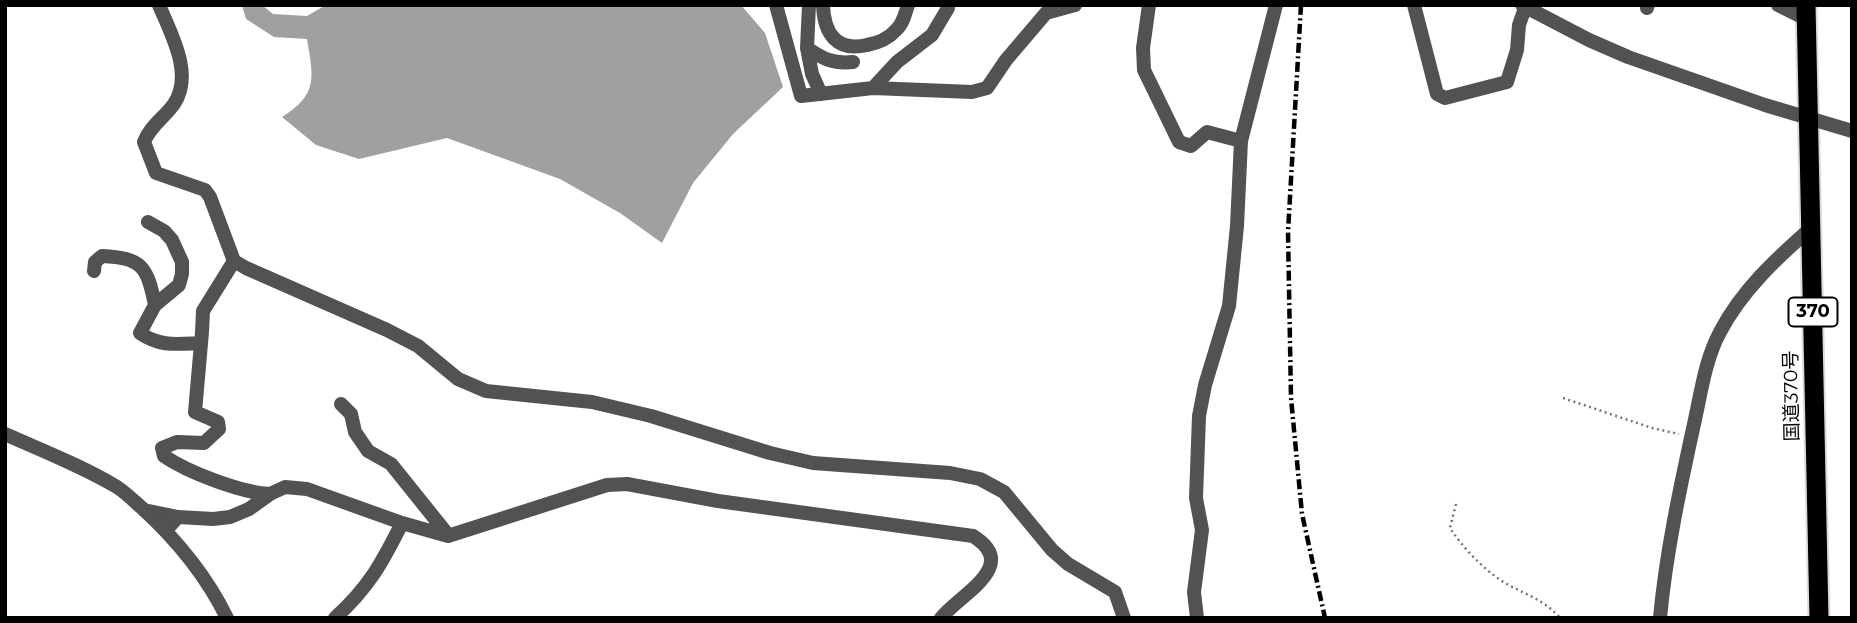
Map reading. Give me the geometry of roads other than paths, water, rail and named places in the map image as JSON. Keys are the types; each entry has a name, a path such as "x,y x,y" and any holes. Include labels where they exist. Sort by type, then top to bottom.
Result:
{"highway":[{"name":"国道370号","path":"1806,12 1819,618"}],"street":[{"path":"159,5 183,74 174,104 147,133 144,142 156,173 205,190 234,261 398,335 418,346 458,379 486,391 592,402 652,416 770,453 813,463 950,473 980,479 1004,492 1052,550 1068,564 1115,592 1124,618"},
{"path":"776,5 802,96 873,88 972,92 986,88 1046,13 1074,5"},
{"path":"809,5 807,48 812,74 821,94"},
{"path":"823,5 823,17 831,36 843,46 857,47 876,44 899,28 908,5"},
{"path":"1149,5 1143,48 1144,70 1179,142 1191,146 1207,132 1241,141"},
{"path":"1197,618 1194,592 1202,530 1196,498 1199,416 1205,385 1229,306 1237,226 1241,141 1276,5"},
{"path":"1414,5 1437,94 1445,98 1507,82 1517,50 1523,7 1628,57 1852,131"},
{"path":"1778,5 1806,12"},
{"path":"873,88 897,62 932,35 948,8"},
{"path":"807,48 824,60 838,64 853,62"},
{"path":"148,222 164,231 172,240 182,262 182,274 179,285 155,304 140,333 151,341 164,345 200,343"},
{"path":"1660,618 1685,468 1710,350 1732,311 1750,287 1770,264 1811,228"},
{"path":"94,271 95,262 102,256 123,257 135,262 145,269 155,304"},
{"path":"234,261 203,311 200,343 195,412 218,422 219,429 204,443 177,442 162,449 164,456 176,465 255,494 270,494"},
{"path":"341,404 351,414 355,432 368,451 391,464 448,536"},
{"path":"5,434 120,489 166,530 213,590 227,618"},
{"path":"144,510 178,517 230,517 285,487 307,489 402,523 448,536 607,485 626,484 718,502 973,536 985,543 992,556 988,572 981,583 948,609 941,618"},
{"path":"166,530 178,517"},
{"path":"335,618 357,597 378,570 402,523"}],"railway":[{"path":"1301,5 1288,232 1291,398 1302,514 1325,618"}]}
